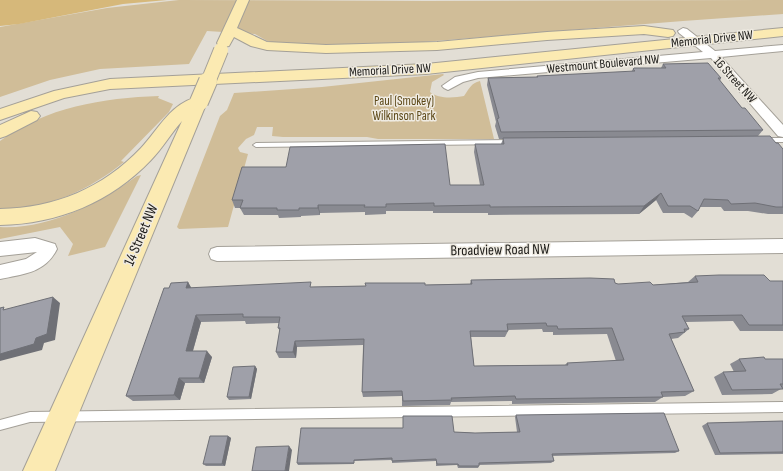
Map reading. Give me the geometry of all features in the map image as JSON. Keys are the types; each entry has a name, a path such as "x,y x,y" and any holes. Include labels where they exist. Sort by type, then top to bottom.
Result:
{"main road":[{"name":"14 Street NW","path":"39,471 243,0"},
{"name":"Memorial Drive NW","path":"0,102 63,82 106,75 158,71 388,61 783,22"},
{"path":"230,30 256,43 267,46 326,49 437,46 547,36 644,30 675,32"},
{"name":"Memorial Drive NW","path":"0,115 60,94 110,84 426,69 783,32"},
{"path":"0,132 22,120 56,106 84,99 116,94 338,81 426,69"},
{"path":"0,217 20,218 39,215 64,208 110,184 144,156 176,118 199,102"}],"street":[{"name":"16 Street NW","path":"675,32 696,41 714,55 783,133"},
{"name":"Westmount Boulevard NW","path":"448,86 459,79 478,75 783,48"},
{"path":"0,249 35,245 49,248 45,257 35,264 0,272"},
{"name":"Broadview Road NW","path":"217,254 783,246"}],"lane":[{"path":"758,140 783,140"},
{"path":"256,145 519,142"},
{"path":"0,425 25,418 783,407"}],"green space":[{"path":"179,0 783,0 783,14 410,43 316,45 269,42 255,34 207,31 189,64 100,69 50,80 0,97 0,27 107,8"},
{"name":"Paul (Smokey) Wilkinson Park","path":"444,75 432,82 430,92 437,96 464,96 472,85 480,81 494,139 283,137 272,136 273,127 257,127 254,135 246,139 238,148 240,152 248,154 228,227 179,229 177,227 220,116 227,110 234,93 322,87"},
{"path":"159,96 158,98 173,104 169,112 121,161 124,162 96,182 66,197 50,202 34,206 0,208 0,141 18,129 36,120 76,106 117,99"},
{"path":"141,175 105,247 68,256 73,244 60,227 0,239 0,227 18,227 36,224 72,213 107,196 137,176"}],"shaded area":[{"path":"0,0 167,0 123,4 19,24 0,26"}],"building":[{"path":"708,63 721,78 718,78 742,108 745,108 763,130 501,132 497,119 499,118 488,78 538,77 537,76 635,71 633,69 634,68 666,68 663,64"},
{"path":"770,136 783,149 783,207 755,203 731,204 728,200 704,199 698,211 690,206 668,206 661,193 644,206 490,207 490,205 434,206 434,203 386,204 386,207 364,207 365,205 318,205 318,208 277,210 277,208 240,208 243,200 232,200 242,167 286,167 290,147 445,144 450,185 484,185 475,144 504,144 503,138"},
{"path":"764,275 770,281 783,281 783,325 749,325 742,315 682,316 689,329 684,329 685,332 669,334 694,391 661,392 663,397 516,399 515,396 403,401 402,391 362,392 364,339 295,341 293,352 276,352 280,328 278,328 280,317 243,317 243,314 196,315 186,351 207,351 199,378 179,378 174,395 126,396 164,288 169,288 171,283 188,282 186,288 311,282 310,287 366,286 365,283 425,283 425,285 472,284 471,280 590,278 614,279 615,283 618,284 650,282 653,285 698,282 695,276","holes":["546,323 547,326 557,326 558,329 612,328 624,360 567,363 568,365 474,366 470,331 508,331 507,324"]},
{"path":"53,297 47,334 36,338 34,344 0,354 0,308 4,307 3,310"},
{"path":"764,357 765,359 783,359 783,384 780,384 783,389 732,390 723,372 746,371 739,359"},
{"path":"255,366 249,397 227,397 233,367"},
{"path":"664,413 679,451 552,454 554,461 479,463 479,466 437,464 436,459 392,461 392,458 354,460 354,463 297,463 301,428 403,428 403,416 452,416 454,432 520,432 516,415"},
{"path":"783,421 783,452 720,453 707,423"},
{"path":"210,436 228,436 222,464 203,464"},
{"path":"289,446 285,471 252,471 256,447"}]}
